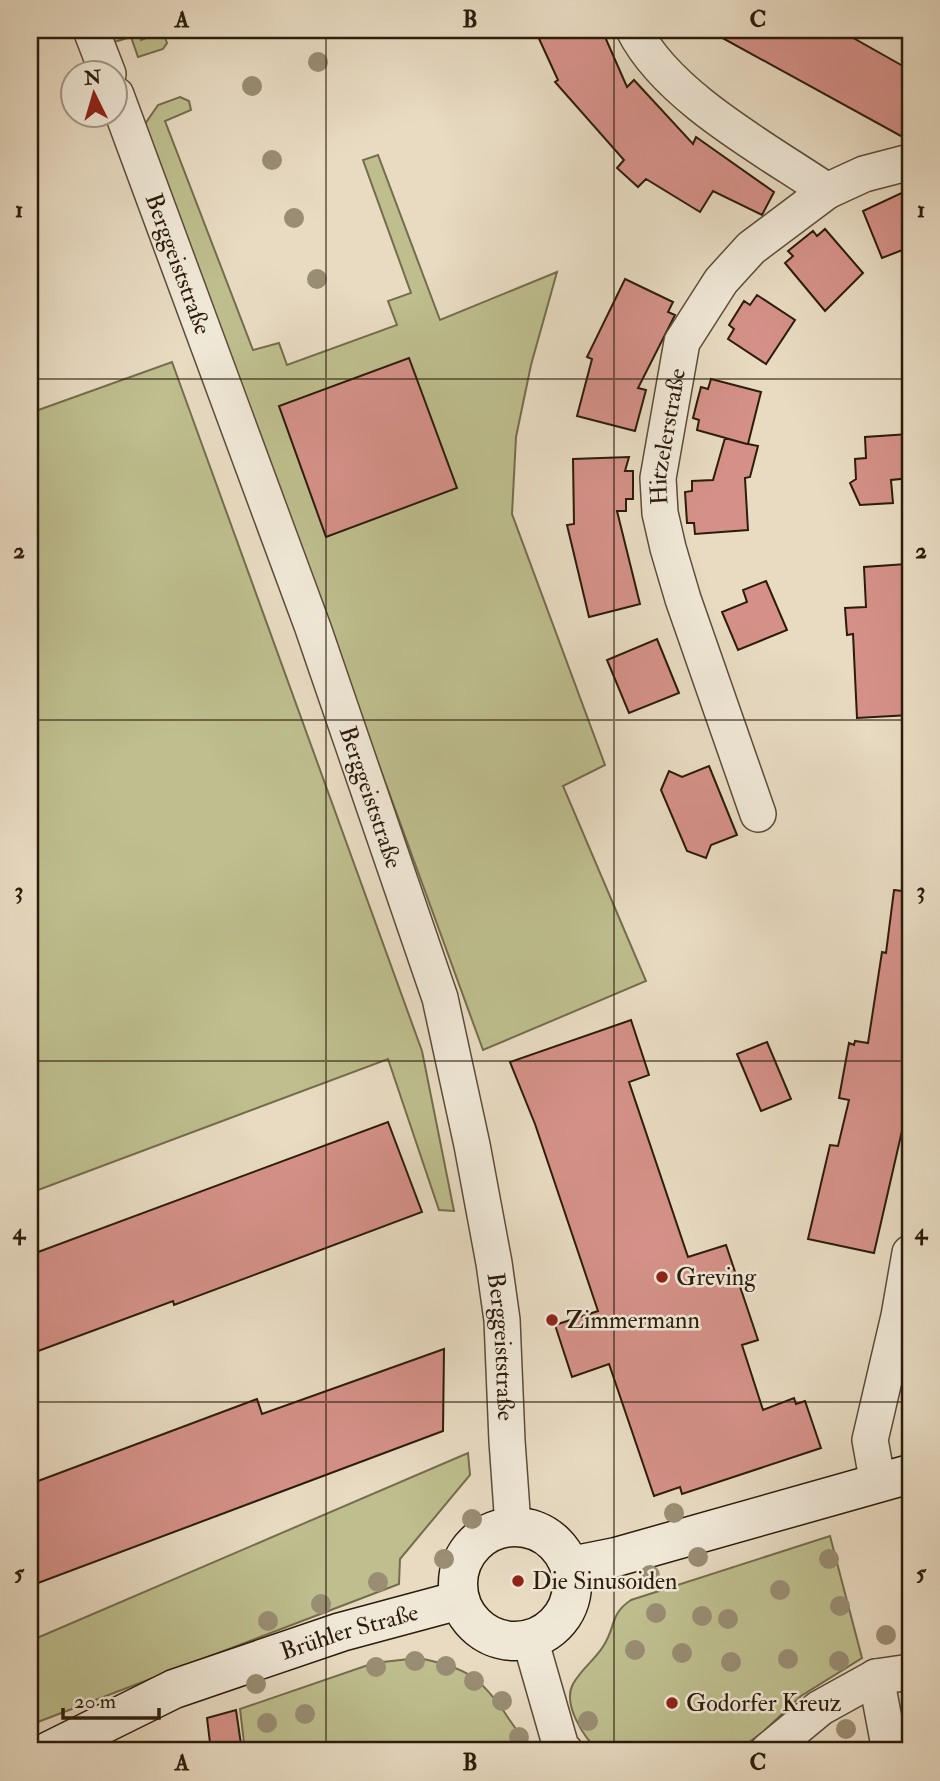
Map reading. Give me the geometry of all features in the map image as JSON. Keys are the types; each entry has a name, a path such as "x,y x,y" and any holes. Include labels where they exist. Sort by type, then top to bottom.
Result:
{"main road":[{"path":"571,1566 616,1557 894,1479"},
{"path":"513,1526 533,1529 551,1538 571,1566 573,1589 569,1606 559,1621 546,1632 530,1639 505,1640 481,1630 469,1618 460,1600 460,1568 468,1551 480,1538 496,1530 513,1526"},
{"name":"Brühler Straße","path":"49,1751 174,1689 341,1632 460,1600"}],"street":[{"path":"91,30 103,60"},
{"path":"634,30 641,45 679,87 722,120 827,191"},
{"name":"Berggeiststraße","path":"129,130 313,628 440,998 472,1145 502,1320 513,1526"},
{"name":"Hitzelerstraße","path":"758,814 675,574 660,513 658,478 682,342 721,281 751,248 827,191 864,174 910,162"},
{"path":"894,1479 870,1440 899,1316 910,1253"},
{"path":"530,1639 561,1747 565,1751"},
{"path":"768,1751 820,1708 876,1677 910,1672"},
{"path":"876,1677 890,1751"}],"green space":[{"path":"110,30 137,30 141,40 163,32 167,43 163,49 138,57 131,37 114,42"},
{"path":"180,97 189,101 191,110 165,121 253,350 279,343 287,365 397,325 388,301 411,293 363,160 378,155 440,320 557,272 531,365 516,437 512,514 605,765 563,786 646,981 483,1050 143,127 158,105"},
{"path":"172,362 422,1051 454,1211 439,1210 388,1059 30,1193 30,413"},
{"path":"468,1453 470,1475 400,1559 399,1584 30,1725 30,1641"},
{"path":"830,1536 862,1658 801,1696 763,1732 737,1751 599,1751 593,1745 572,1711 570,1692 576,1679 604,1645 616,1615 624,1605 631,1600"},
{"path":"418,1658 461,1670 481,1684 499,1705 529,1751 245,1751 240,1709 374,1663"}],"building":[{"path":"535,30 602,30 627,87 634,80 693,144 696,137 774,192 762,215 713,191 700,212 646,179 638,187 617,168 624,160 555,82 558,80"},
{"path":"708,30 839,30 910,70 910,141"},
{"path":"910,189 910,247 882,258 863,211"},
{"path":"825,229 863,273 825,311 785,263 793,256 788,251 813,231 817,236"},
{"path":"625,279 673,302 668,312 675,315 638,388 646,390 635,431 577,416 592,359 587,357"},
{"path":"757,295 795,320 766,364 728,339 734,329 729,325 744,301 750,305"},
{"path":"409,358 457,488 326,537 279,406"},
{"path":"711,379 761,392 748,444 758,446 750,477 745,478 748,530 695,534 694,523 687,523 685,492 692,491 692,481 713,480 725,438 747,444 697,430 699,420 693,418 701,387 708,389"},
{"path":"909,434 910,478 891,480 893,503 860,505 850,483 856,479 855,459 866,458 865,437"},
{"path":"629,457 625,471 633,471 633,499 626,499 626,511 617,511 640,604 589,617 567,525 574,524 573,459"},
{"path":"906,564 910,631 905,631 910,715 857,718 853,634 847,635 845,608 866,607 864,567"},
{"path":"766,581 787,630 738,650 722,612 747,602 743,590"},
{"path":"657,639 679,693 629,713 607,660"},
{"path":"709,766 737,835 711,845 706,858 687,851 661,790 669,771 682,777"},
{"path":"894,890 910,892 910,1096 874,1253 808,1239 830,1145 838,1146 849,1100 839,1098 849,1043 868,1043 882,952 886,953"},
{"name":"Greving","path":"631,1020 649,1075 629,1082 688,1257 726,1245 758,1340 742,1345 763,1410 794,1398 796,1404 805,1401 821,1448 682,1494 680,1487 654,1496 609,1364 572,1377 555,1325 598,1311 535,1124 510,1062"},
{"path":"767,1042 791,1099 761,1111 737,1054"},
{"path":"388,1122 422,1212 174,1305 173,1301 30,1354 30,1255"},
{"path":"444,1349 443,1431 30,1586 30,1484 257,1399 262,1414"},
{"path":"236,1710 242,1751 211,1751 207,1718"}],"place":[{"name":"Greving","path":"662,1277"},
{"name":"Zimmermann","path":"552,1320"},
{"name":"Die Sinusoiden","path":"518,1581"},
{"name":"Godorfer Kreuz","path":"672,1703"}]}
